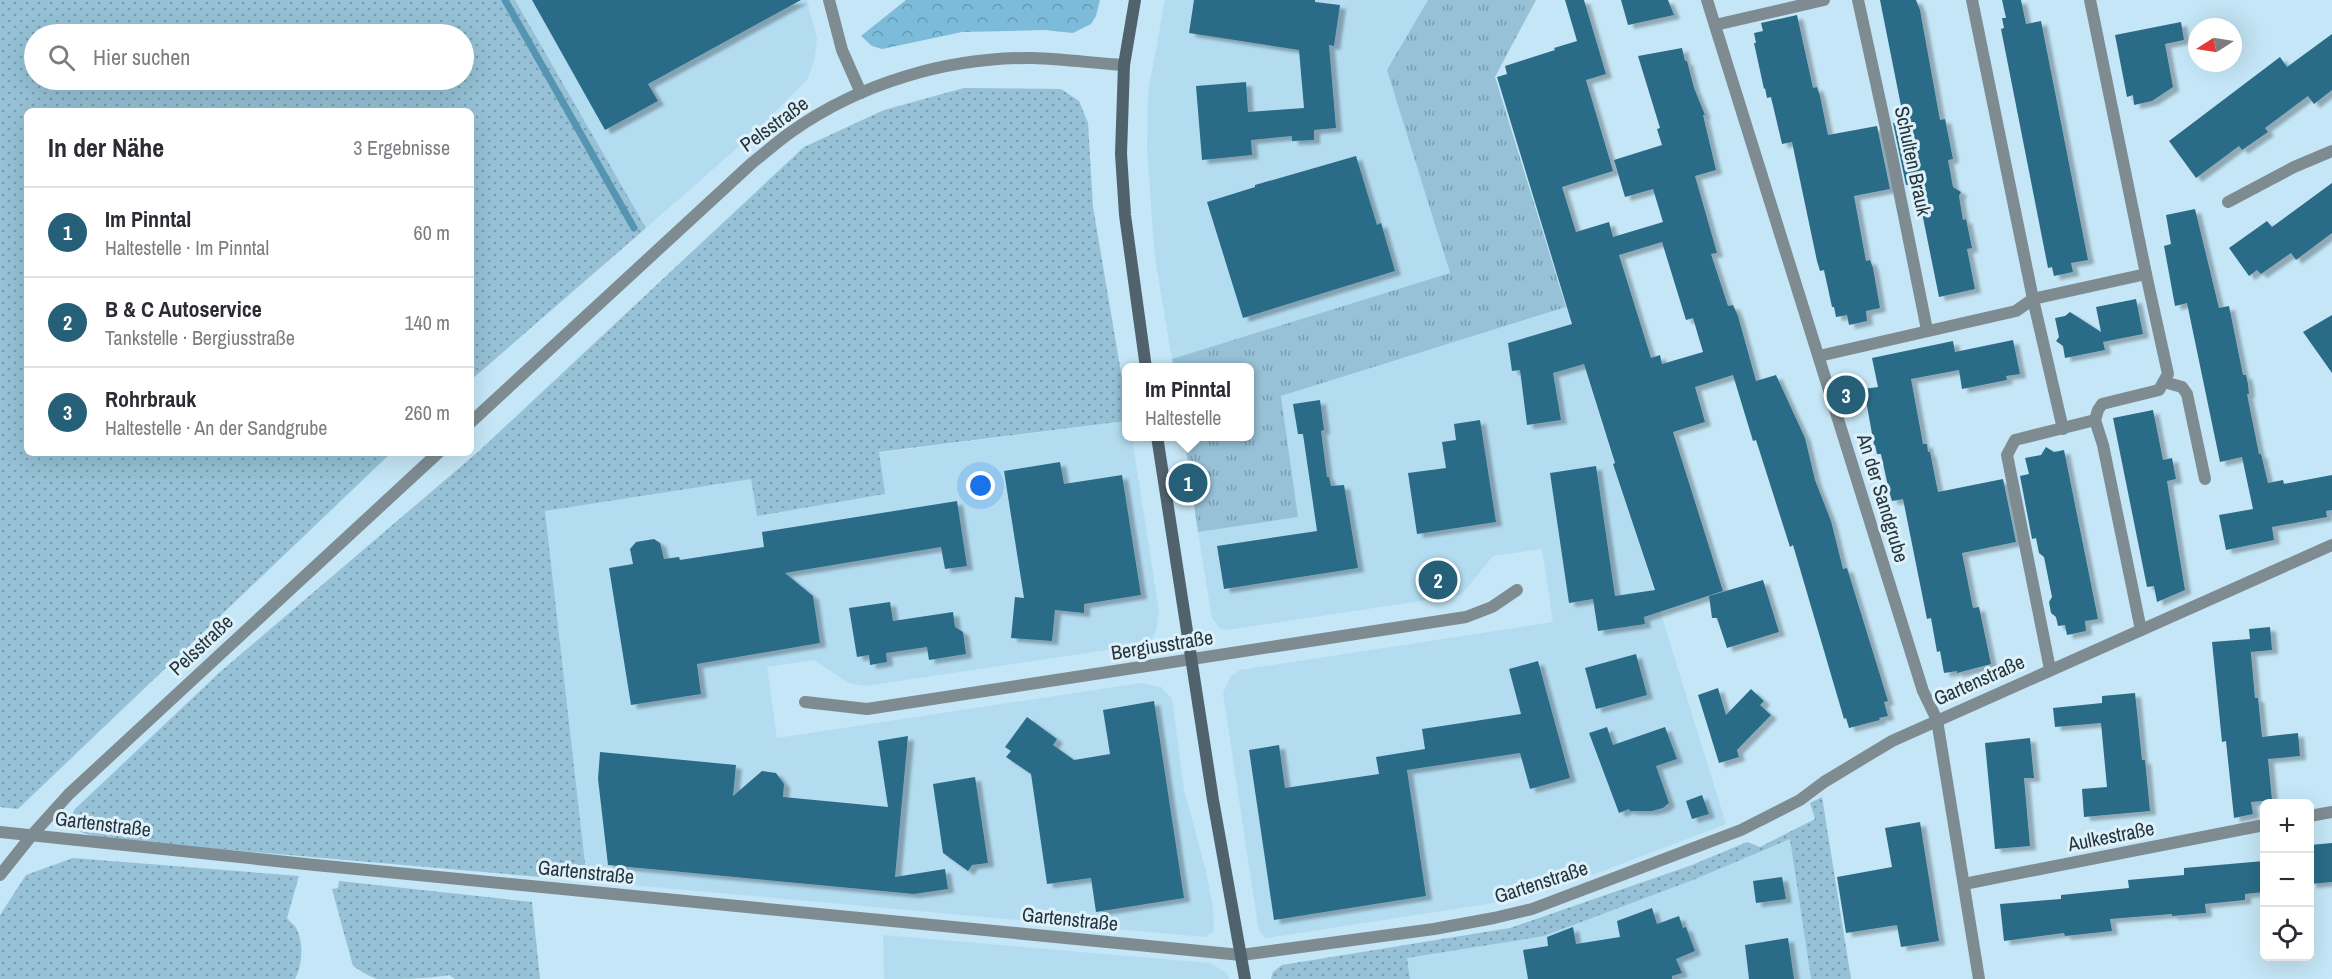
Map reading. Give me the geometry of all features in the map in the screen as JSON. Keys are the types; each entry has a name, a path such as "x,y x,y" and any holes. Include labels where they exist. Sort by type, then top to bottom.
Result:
{"main road":[{"path":"1135,0 1124,65 1121,154 1145,363"},
{"path":"1158,441 1191,660 1245,979"}],"street":[{"path":"829,0 842,50 861,93"},
{"name":"An der Sandgrube","path":"1707,0 1923,691 1937,720 1979,979"},
{"path":"1715,25 1824,0"},
{"name":"Schulten Brauk","path":"1858,0 1927,330"},
{"path":"1972,0 2033,298 2063,429"},
{"path":"2091,0 2168,374 2159,390 2102,404 2095,420 2103,445 2141,630"},
{"name":"Pelsstraße","path":"474,419 752,163 792,131 830,108 861,93 914,73 963,63 1032,58 1124,65"},
{"path":"2228,202 2294,167 2332,151"},
{"path":"1818,356 2016,311 2033,298 2146,274"},
{"path":"2164,382 2182,387 2187,394 2205,479"},
{"name":"Gartenstraße","path":"2050,669 2007,455 2015,440 2095,420"},
{"name":"Pelsstraße","path":"0,875 69,794 435,456"},
{"name":"Gartenstraße","path":"0,832 327,867 1241,955 1434,929 1532,909 1741,830 1800,800 1824,782 1892,741 2332,545"},
{"name":"Bergiusstraße","path":"805,702 867,709 1466,617 1492,607 1517,590"},
{"path":"2314,815 2332,812"},
{"name":"Aulkestraße","path":"1964,884 2260,826"}],"shaded area":[{"path":"515,0 807,0 817,39 814,61 807,80 753,134 646,228"},
{"path":"1165,0 1428,0 1388,70 1450,274 1172,359 1155,258 1147,150 1148,93"},
{"path":"1566,307 1726,824 1532,896 1266,938 1261,934 1258,926 1223,693 1231,676 1240,670 1553,622 1542,549 1493,556 1461,595 1227,630 1220,629 1212,618 1198,532 1298,517 1281,396"},
{"path":"1122,422 1122,441 1133,441 1159,612 1156,631 1152,638 1134,646 865,686 849,683 814,660 767,667 777,738 1141,683 1161,687 1172,699 1184,790 1206,871 1213,908 1214,931 1205,937 587,881 545,511 751,479 757,515 885,494 878,453"},
{"path":"1790,838 1811,979 1410,979 1406,958 1544,936 1693,880"},
{"path":"883,935 1210,963 1227,973 1229,979 884,979"}],"green space":[{"path":"0,0 515,0 646,228 474,377 474,108 24,108 24,456 388,456 18,809 0,807"},
{"path":"906,0 1100,0 1096,16 1091,24 1073,33 1045,30 962,32 882,49 872,46 861,36"},
{"path":"1428,0 1536,0 1495,77 1566,307 1281,396 1298,517 1198,532 1185,441 1254,441 1254,363 1172,363 1172,359 1450,273 1387,70"},
{"path":"964,88 1061,89 1079,101 1088,123 1093,207 1122,378 1122,422 879,452 885,494 757,516 751,479 545,511 587,881 104,839 82,832 74,826 71,816 75,809 220,672 474,456 804,147 884,110"},
{"path":"1822,797 1851,979 1811,979 1790,839 1693,880 1544,936 1407,958 1410,979 1271,979 1273,972 1282,965 1510,928 1692,865 1747,842 1760,847 1815,819 1810,803"},
{"path":"73,858 299,876 287,918 296,928 301,941 301,962 295,979 0,979 0,915 26,875"},
{"path":"339,881 532,902 540,979 455,979 449,975 378,979 368,975 353,966 332,889 338,888"}],"building":[{"path":"532,0 801,0 648,84 658,101 605,130"},
{"path":"1194,0 1315,0 1315,2 1340,5 1334,46 1329,45 1336,128 1314,130 1314,140 1292,141 1292,136 1251,140 1252,155 1202,160 1196,86 1246,82 1248,112 1304,108 1299,50 1189,33"},
{"path":"1565,0 1584,0 1606,74 1586,80 1613,171 1562,187 1576,232 1609,222 1613,237 1663,222 1653,189 1625,197 1614,160 1662,145 1657,129 1660,128 1638,56 1682,48 1705,115 1703,115 1716,170 1695,176 1717,253 1711,254 1728,306 1733,305 1738,316 1756,381 1776,375 1805,438 1815,480 1831,521 1843,569 1847,568 1888,701 1884,702 1888,716 1879,718 1880,720 1849,728 1846,718 1844,719 1793,545 1790,547 1733,375 1695,387 1705,422 1673,432 1723,591 1644,617 1645,624 1598,631 1593,599 1569,603 1550,473 1596,466 1615,596 1655,590 1613,464 1615,463 1584,364 1553,373 1561,420 1527,425 1520,370 1512,371 1508,343 1572,324 1497,77 1507,74 1505,66 1577,41","holes":["1662,242 1686,320 1693,318 1703,352 1662,364 1660,355 1651,358 1619,255"]},
{"path":"1621,0 1668,0 1674,15 1628,25"},
{"path":"1880,0 1916,0 1920,10 1940,120 1945,119 1953,159 1948,160 1953,187 1961,192 1959,196 1963,220 1966,219 1972,248 1967,249 1975,289 1939,297 1916,183 1906,185 1893,123 1904,121"},
{"path":"2002,0 2021,0 2026,24 2041,21 2088,260 2071,263 2073,272 2054,276 2052,267 2048,268 2001,29 2004,28 2002,18 2006,18"},
{"path":"1797,15 1813,88 1817,87 1820,96 1828,135 1877,126 1890,189 1854,196 1866,261 1870,260 1873,268 1880,308 1866,311 1867,321 1849,325 1847,315 1836,317 1834,307 1832,307 1824,270 1820,271 1817,261 1792,142 1782,144 1771,97 1767,98 1764,89 1754,43 1756,43 1754,33 1763,31 1761,23"},
{"path":"2181,22 2184,40 2165,44 2173,87 2152,101 2134,105 2133,95 2127,97 2115,35"},
{"path":"2332,34 2332,90 2314,104 2308,96 2265,128 2268,132 2242,150 2239,146 2196,178 2169,141 2280,57 2287,67"},
{"path":"1356,156 1377,225 1381,223 1395,271 1243,318 1207,202 1255,187 1255,185"},
{"path":"2332,183 2332,233 2296,260 2291,253 2261,274 2257,270 2249,276 2229,248 2267,221 2272,227"},
{"path":"2195,209 2219,308 2229,306 2243,375 2246,375 2248,384 2249,394 2247,394 2259,454 2261,454 2268,483 2283,480 2284,484 2332,475 2332,510 2326,511 2327,517 2272,527 2274,540 2226,550 2219,515 2253,509 2242,457 2220,462 2187,303 2175,306 2164,246 2171,244 2166,215"},
{"path":"2136,299 2143,334 2103,342 2105,350 2065,358 2063,346 2056,341 2059,337 2055,318 2065,316 2070,312 2101,332 2096,307"},
{"path":"2332,315 2332,373 2303,332"},
{"path":"2013,340 2020,374 2006,376 2007,380 1962,389 1959,370 1911,379 1923,444 1927,444 1928,452 1930,452 1938,492 2003,479 2016,542 1962,553 1973,608 1979,607 1991,664 1957,673 1957,671 1944,673 1940,651 1937,652 1931,618 1927,619 1903,499 1892,501 1881,454 1877,454 1874,445 1864,389 1878,387 1872,358 1953,341 1955,352"},
{"path":"1320,400 1324,430 1321,431 1327,477 1329,477 1331,486 1344,485 1358,568 1224,589 1217,546 1317,531 1303,434 1298,434 1293,404"},
{"path":"2153,410 2163,460 2172,458 2176,479 2167,481 2185,590 2157,602 2154,586 2147,587 2113,418"},
{"path":"1480,420 1496,522 1417,534 1408,473 1446,468 1442,442 1456,440 1454,424"},
{"path":"2046,447 2054,452 2064,450 2098,619 2085,621 2086,631 2067,635 2065,625 2058,626 2056,617 2051,613 2049,602 2052,597 2044,557 2039,553 2036,538 2032,539 2020,476 2029,474 2025,458 2041,455"},
{"path":"1060,462 1064,484 1122,475 1141,595 1084,604 1084,613 1055,610 1052,641 1011,638 1015,597 1024,598 1004,471"},
{"path":"957,501 967,566 945,569 941,547 785,573 813,596 820,643 697,664 701,694 631,705 609,568 633,564 630,549 636,542 654,539 660,543 664,559 679,557 680,560 764,547 762,532"},
{"path":"1763,580 1779,632 1727,648 1717,618 1712,618 1709,596"},
{"path":"890,602 893,621 953,612 955,627 963,632 966,654 929,660 927,647 886,653 887,662 870,665 869,655 857,657 849,608"},
{"path":"2270,627 2272,650 2251,652 2250,643 2255,698 2258,698 2262,737 2298,733 2300,756 2268,759 2272,799 2251,802 2253,814 2234,818 2226,741 2222,742 2212,642 2250,639 2249,629"},
{"path":"1636,654 1647,695 1596,709 1585,668"},
{"path":"1538,661 1570,778 1530,789 1520,753 1407,770 1426,896 1274,920 1249,750 1279,745 1285,788 1379,774 1376,757 1425,749 1422,729 1521,714 1509,669"},
{"path":"1718,688 1726,715 1751,689 1764,701 1760,705 1771,715 1737,750 1739,757 1719,763 1698,695"},
{"path":"2135,693 2150,811 2084,817 2082,789 2107,787 2101,723 2055,727 2053,708 2102,703 2102,696"},
{"path":"1154,701 1184,898 1096,912 1091,878 1047,884 1031,774 1006,757 1011,751 1005,747 1027,717 1057,739 1053,745 1074,760 1110,754 1103,710"},
{"path":"1607,727 1613,745 1665,727 1677,759 1656,766 1669,803 1663,808 1652,811 1630,811 1629,809 1619,813 1589,733"},
{"path":"908,736 895,877 945,869 948,889 914,894 608,865 598,779 600,752 736,765 733,796 762,771 776,773 784,784 783,797 888,807 878,741"},
{"path":"2030,738 2034,778 2024,778 2030,846 1995,849 1985,743"},
{"path":"975,777 988,863 972,865 968,871 943,853 933,784"},
{"path":"1702,795 1709,814 1692,819 1686,801"},
{"path":"1920,822 1939,941 1901,947 1897,925 1846,933 1837,877 1892,867 1885,828"},
{"path":"2332,843 2332,882 2314,884 2314,845"},
{"path":"2260,861 2260,892 2245,894 2245,900 2205,904 2206,913 2110,919 2112,931 2065,936 2064,933 2004,941 2000,904 2061,899 2061,895 2129,888 2128,880 2184,875 2184,868"},
{"path":"1782,877 1786,899 1756,903 1753,881"},
{"path":"1652,908 1657,924 1679,916 1695,951 1676,959 1682,973 1672,976 1672,979 1528,979 1523,950 1548,946 1547,937 1573,927 1576,944 1620,937 1617,921"},
{"path":"1788,938 1794,979 1749,979 1745,945"}],"waterway":[{"path":"505,0 634,228"}],"place":[{"name":"Rohrbrauk","path":"1846,395"},
{"name":"Im Pinntal","path":"1188,483"},
{"name":"B & C Autoservice","path":"1438,580"}]}
